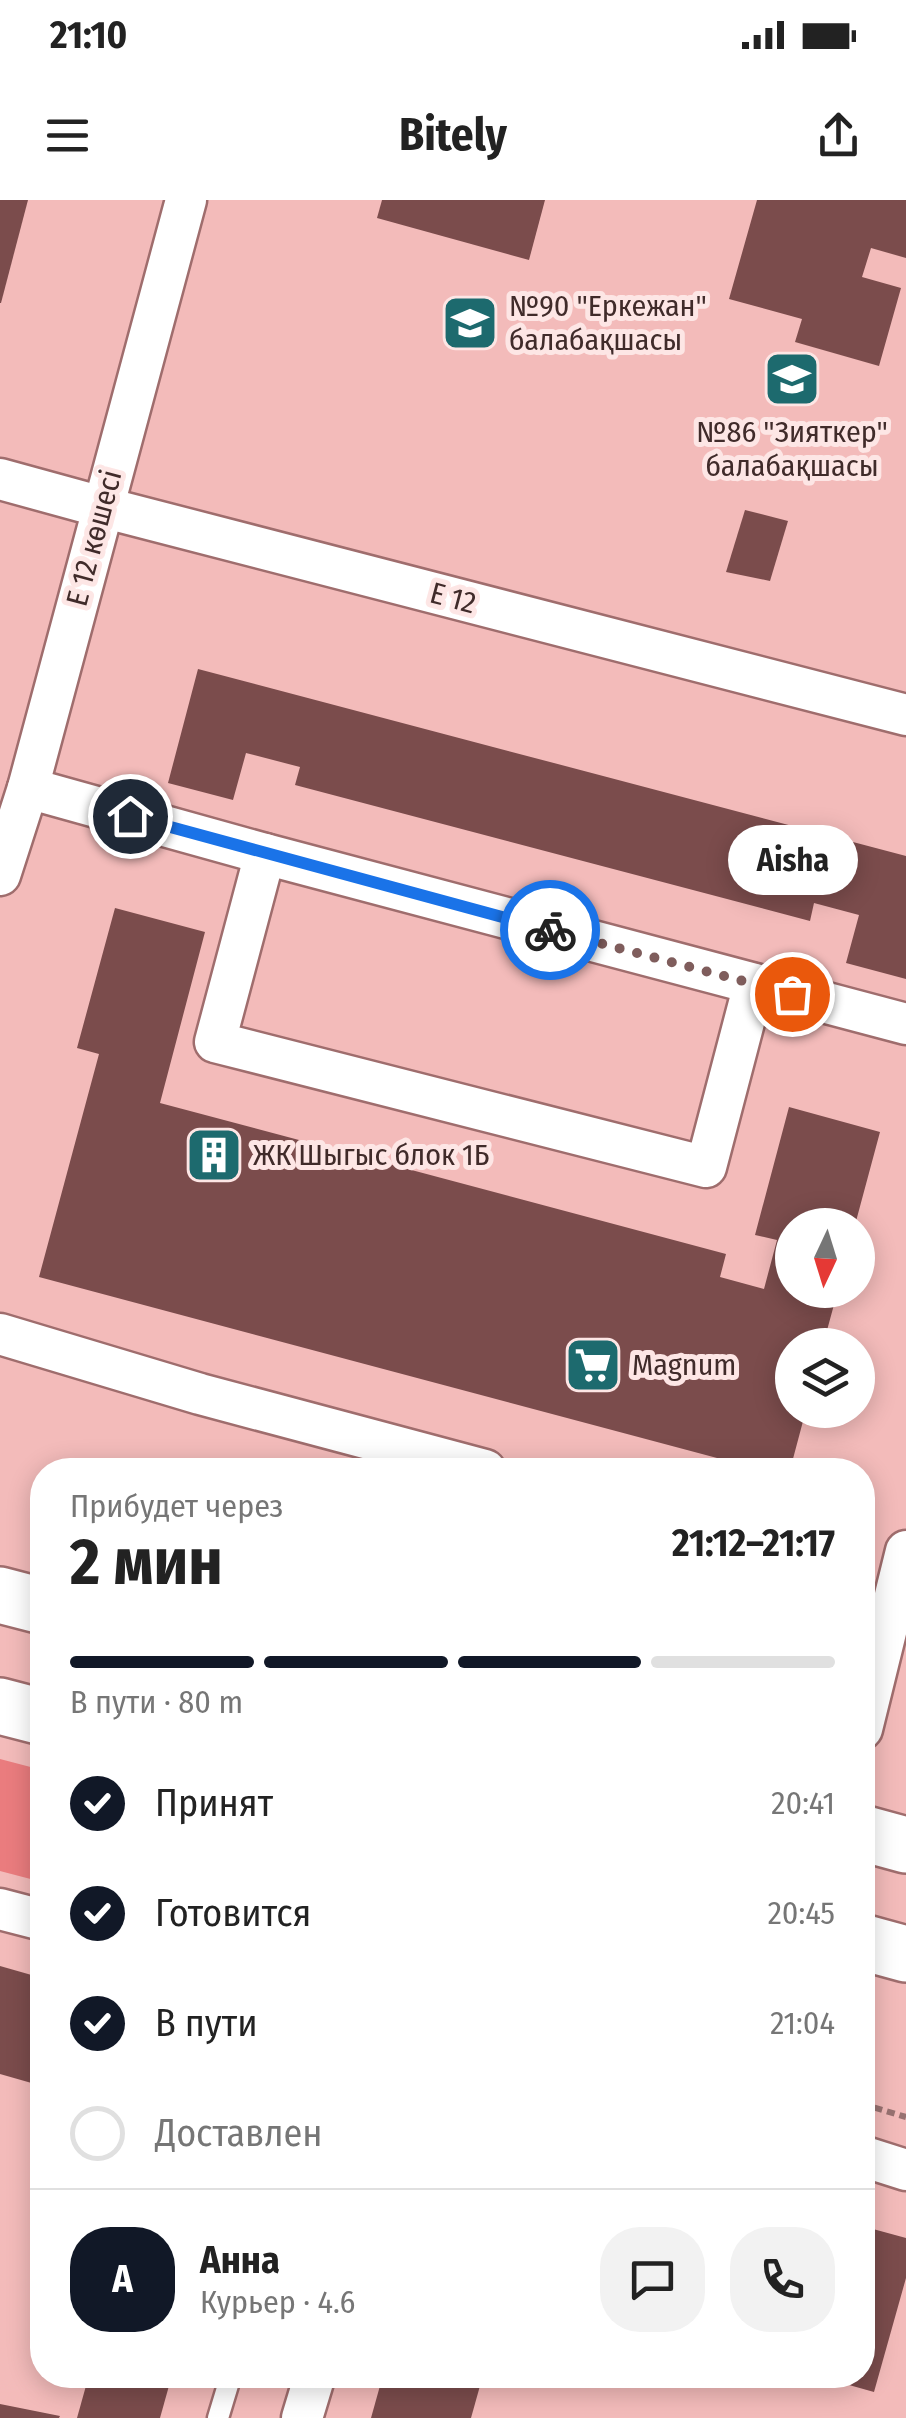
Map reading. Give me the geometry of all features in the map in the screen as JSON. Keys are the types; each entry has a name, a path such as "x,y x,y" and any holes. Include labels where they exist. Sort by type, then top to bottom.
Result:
{"main road":[{"path":"0,1594 30,1603"},
{"path":"0,1706 30,1715"},
{"path":"875,1837 906,1845"},
{"path":"875,1946 906,1954"}],"street":[{"name":"Е 12 көшесі","path":"2,860 28,788 186,200"},
{"name":"E 12","path":"0,479 906,715"},
{"path":"28,788 906,1024"},
{"path":"265,854 216,1042 706,1167 754,984"},
{"path":"0,1334 200,1394 439,1458"},
{"path":"875,1664 893,1573"},
{"path":"0,1908 30,1917"},
{"path":"875,2160 906,2170"},
{"path":"302,2418 311,2388"}],"lane":[{"path":"218,2418 227,2388"}],"path":[{"path":"875,2108 906,2117"}],"shaded area":[{"path":"0,1759 30,1767 30,1879 0,1871"}],"building":[{"path":"0,200 28,200 1,303 0,303"},
{"path":"382,200 545,200 529,260 377,218"},
{"path":"757,200 906,200 906,258 871,248 862,277 901,288 879,366 795,342 802,319 729,299"},
{"path":"745,510 788,521 770,581 726,572"},
{"path":"198,669 906,856 906,979 846,963 859,915 814,903 810,921 295,785 300,767 246,753 233,800 168,783"},
{"path":"115,908 205,932 160,1103 726,1254 720,1277 764,1289 775,1248 775,1308 833,1308 828,1328 775,1328 775,1428 801,1428 793,1458 717,1458 39,1277 99,1054 77,1048"},
{"path":"789,1107 880,1132 860,1208 775,1208 775,1240 755,1235"},
{"path":"0,1966 30,1975 30,2083 0,2074"},
{"path":"875,2230 906,2238 906,2278 874,2392 860,2388 875,2388"},
{"path":"85,2388 168,2388 160,2418 77,2418"},
{"path":"379,2388 479,2388 471,2418 371,2418"},
{"path":"0,2404 60,2416 0,2418"}],"way so far":[{"path":"550,930 792,994"}],"place":[{"name":"№90 \"Еркежан\" балабақшасы","path":"470,323"},
{"name":"№86 \"Зияткер\" балабақшасы","path":"792,379"},
{"name":"Aisha","path":"792,994"},
{"name":"ЖК Шыгыс блок 1Б","path":"214,1155"},
{"name":"Magnum","path":"593,1365"}],"route":[{"path":"130,816 550,930"}]}
